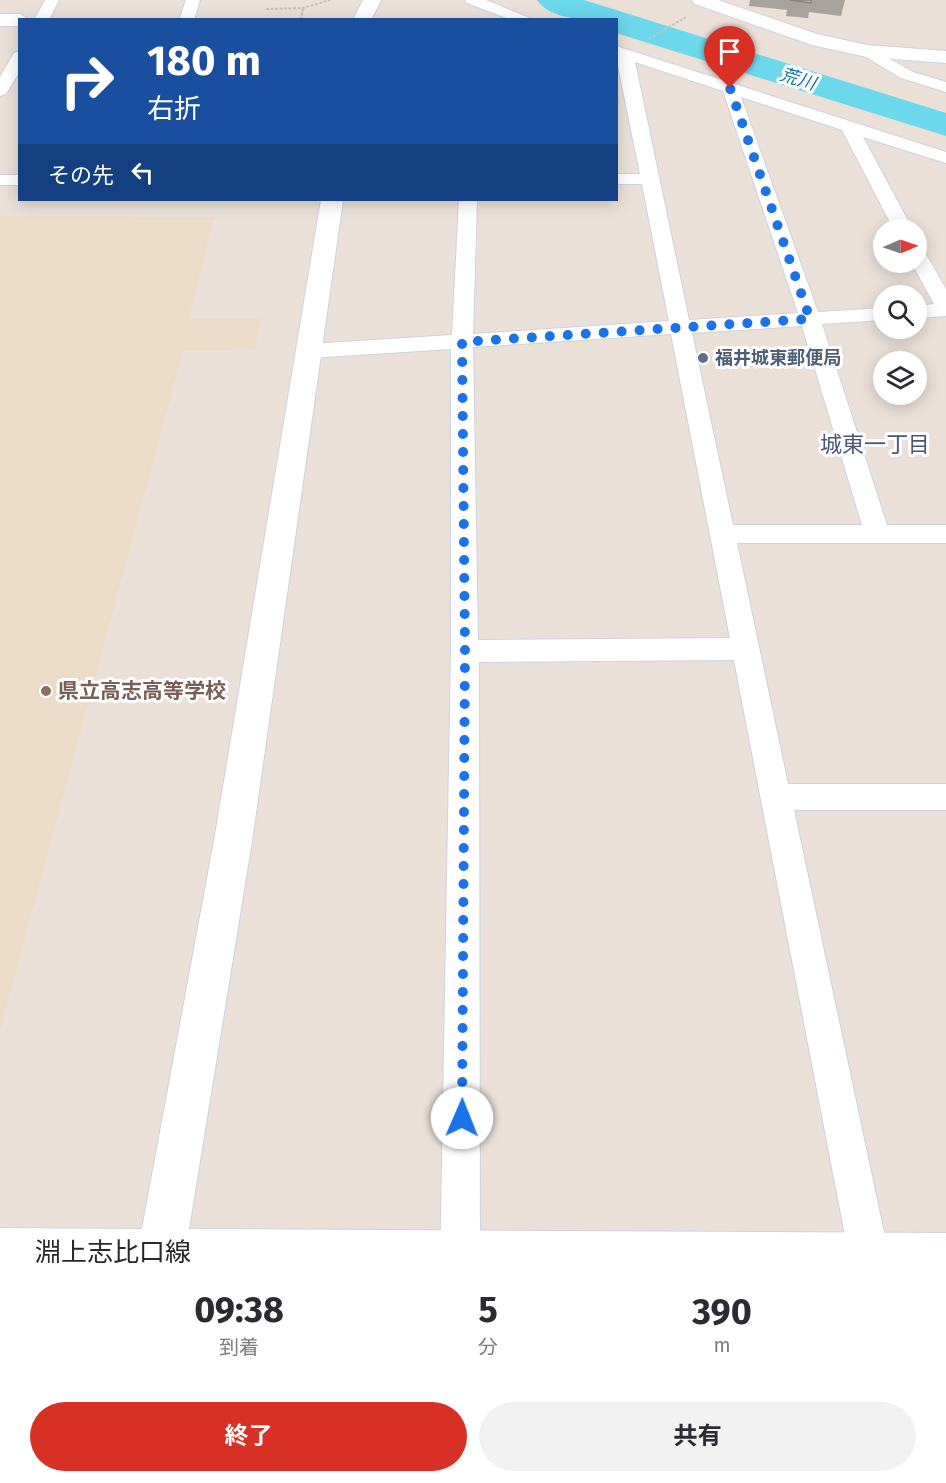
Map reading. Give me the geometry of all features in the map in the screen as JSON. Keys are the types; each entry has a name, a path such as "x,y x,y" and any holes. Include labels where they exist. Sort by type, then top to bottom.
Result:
{"street":[{"path":"42,18 52,0"},
{"path":"187,18 193,0"},
{"path":"363,18 372,0"},
{"path":"705,4 812,39 867,51 946,57"},
{"path":"475,6 520,18"},
{"path":"0,20 18,20"},
{"path":"630,48 730,88 946,158"},
{"path":"630,48 651,179 869,1256"},
{"path":"867,51 908,75 946,87"},
{"path":"0,91 18,60"},
{"path":"730,88 810,319 877,534"},
{"path":"850,128 898,219"},
{"path":"618,179 651,179"},
{"path":"0,180 18,180"},
{"path":"158,1263 233,841 332,201"},
{"path":"460,1264 465,651 462,342 468,201"},
{"path":"927,273 946,309 927,311"},
{"path":"310,351 873,315"},
{"path":"723,534 946,534"},
{"path":"465,651 746,649"},
{"path":"776,797 946,797"},
{"name":"淵上志比口線","path":"0,1252 158,1263 460,1264 869,1256 946,1257"}],"path":[{"path":"266,9 303,8 330,0"},
{"path":"630,48 705,4"},
{"path":"301,18 303,8"}],"shaded area":[{"name":"県立高志高等学校","path":"0,216 214,217 189,319 261,319 255,350 183,351 0,1031"}],"building":[{"path":"790,0 811,0 811,3"}],"waterway":[{"name":"荒川","path":"553,0 603,18"},
{"name":"荒川","path":"618,23 946,125"}],"place":[{"name":"福井城東郵便局","path":"703,358"},
{"name":"県立高志高等学校","path":"46,691"}],"district":[{"name":"城東一丁目","path":"875,444"}],"route":[{"path":"462,1118 465,651 462,342 810,319 730,88"}]}
